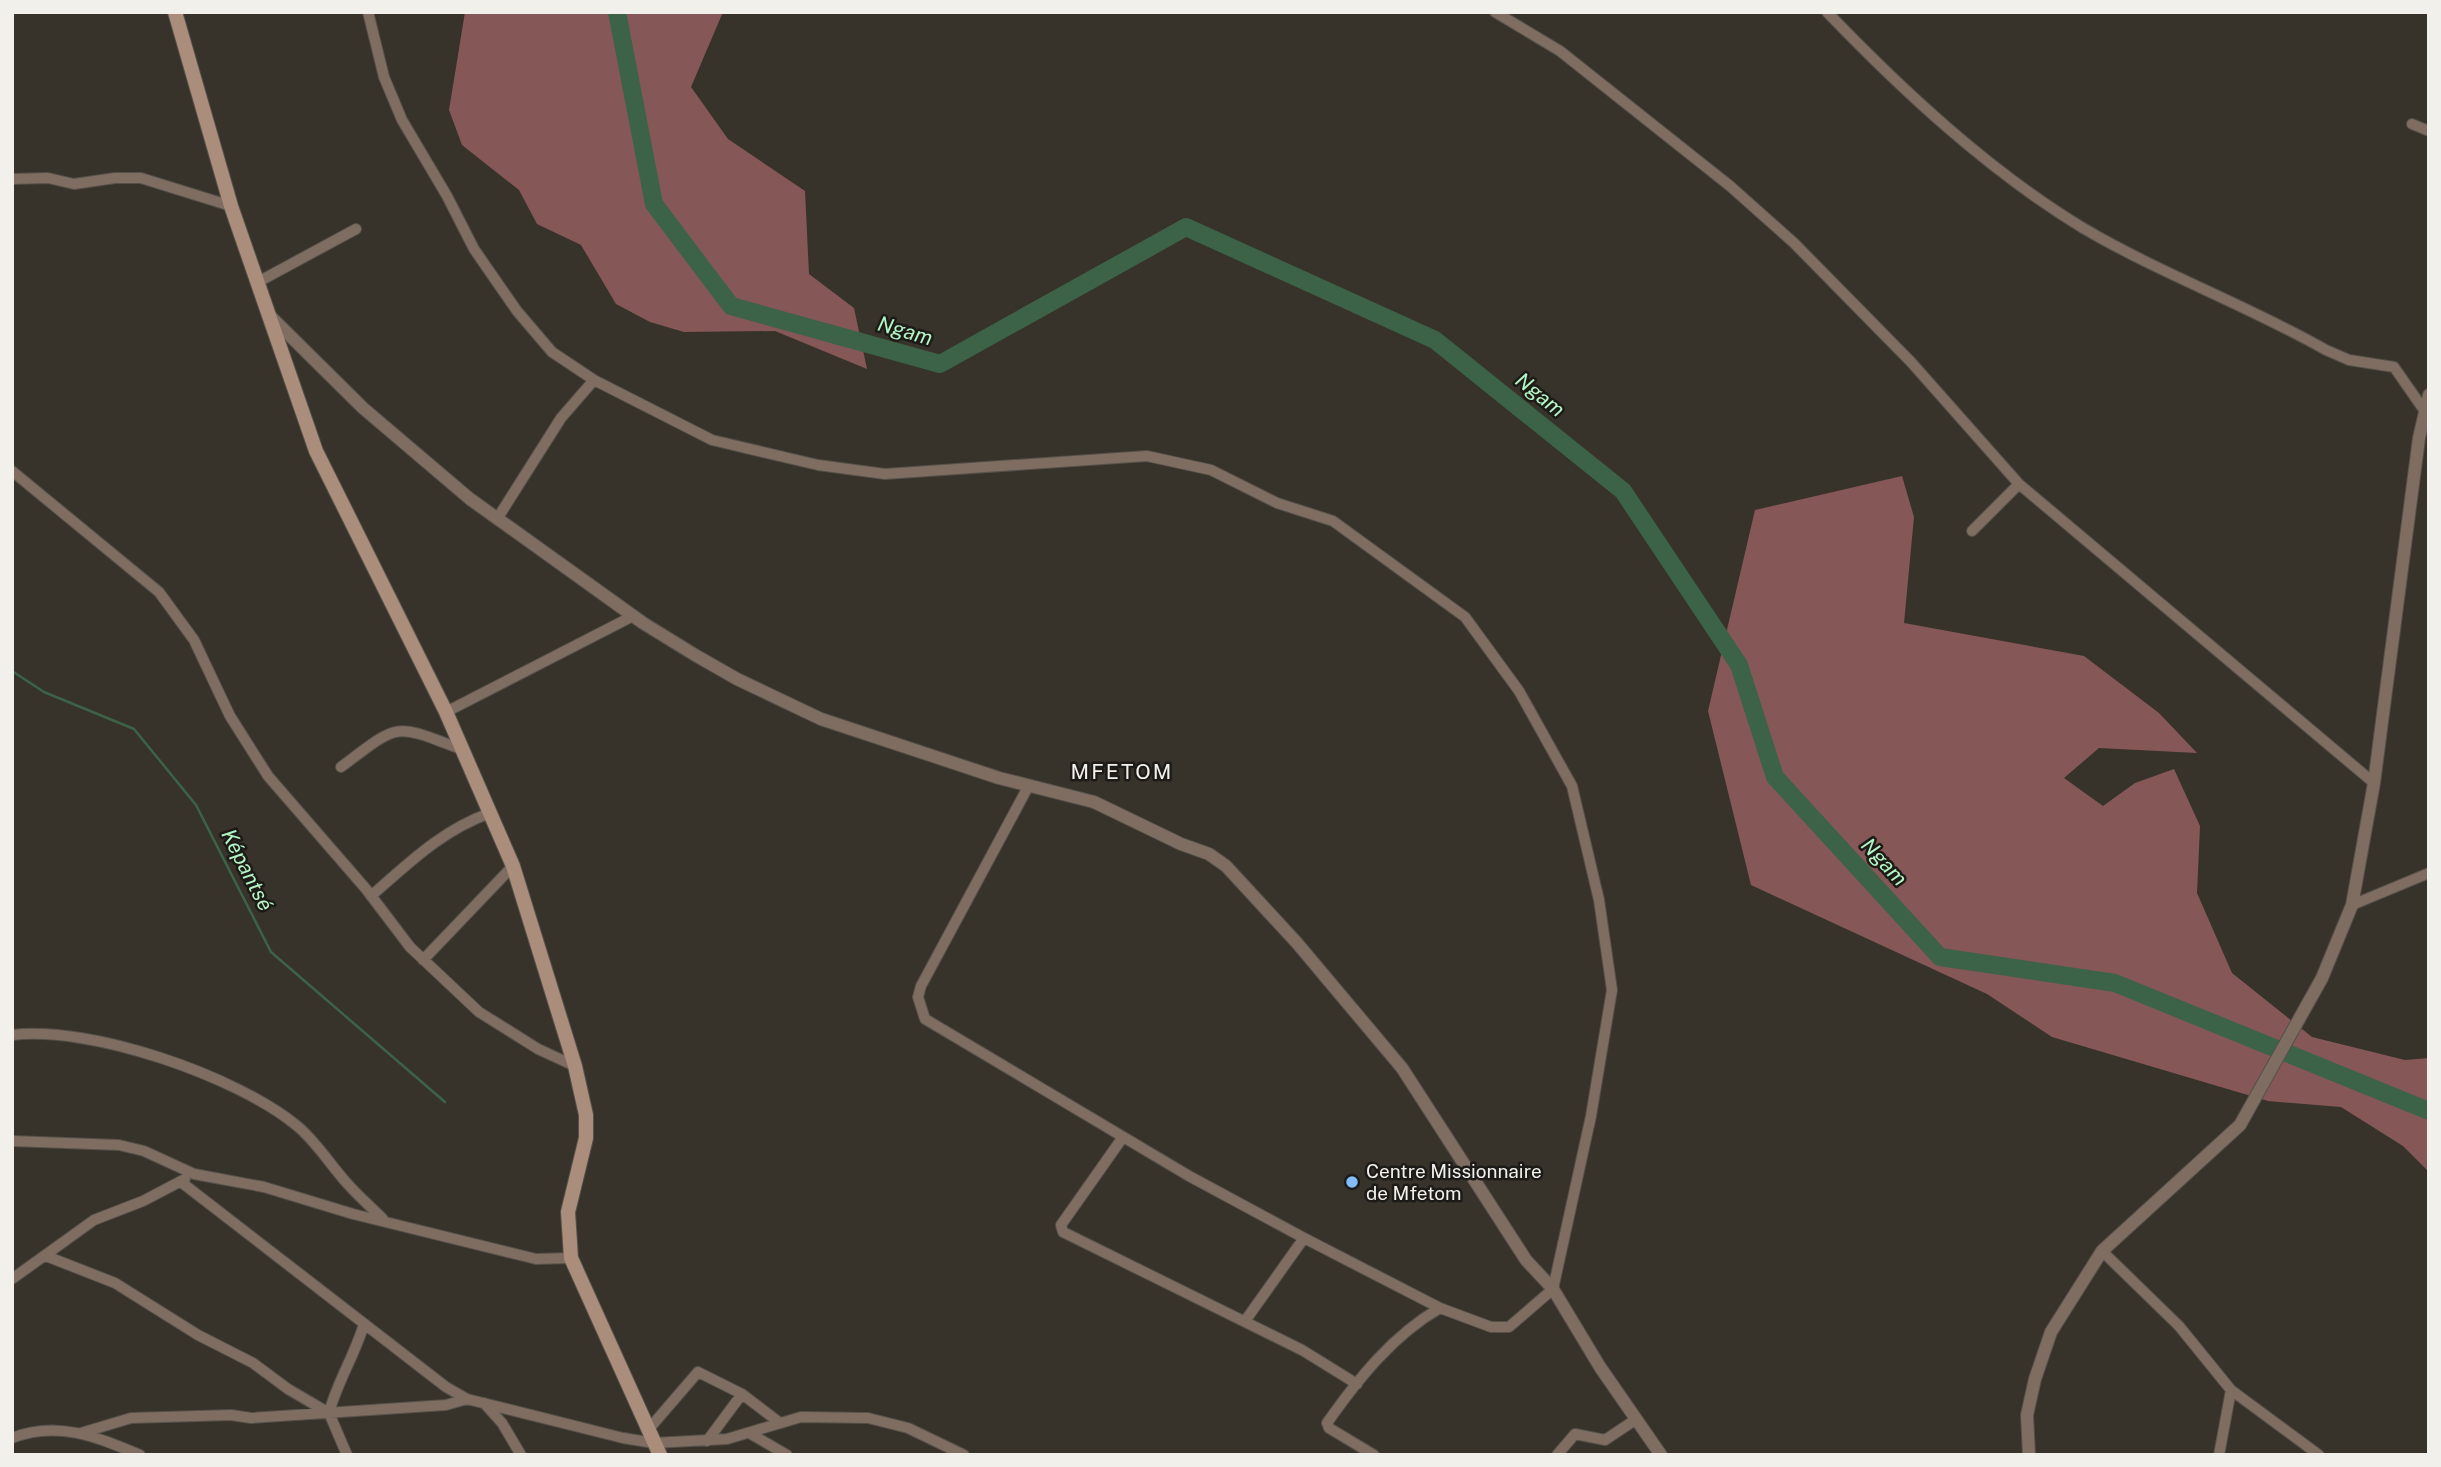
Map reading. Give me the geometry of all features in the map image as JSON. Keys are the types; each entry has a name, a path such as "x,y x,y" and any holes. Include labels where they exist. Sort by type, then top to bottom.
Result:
{"main road":[{"path":"176,12 231,205 316,450 446,712 513,866 575,1066 587,1127 568,1212 570,1258 654,1443"}],"street":[{"path":"368,12 384,77 402,120 447,196 474,249 517,311 552,352 594,380 712,440 818,466 886,474 1147,456 1211,470 1277,502 1333,521 1465,617 1519,691 1572,786 1599,900 1612,990 1586,1142 1553,1289 1509,1327 1491,1327 1440,1308 1304,1238 935,1028 919,1008 921,986 1028,787"},
{"path":"1495,12 1560,51 1730,186 1794,243 1911,362 2019,484 2374,783"},
{"path":"1827,12 1956,134 2083,227 2138,258 2177,274 2326,350 2349,360 2394,367 2424,410"},
{"path":"2412,124 2429,131"},
{"path":"12,179 48,178 74,184 115,178 141,178 231,205"},
{"path":"258,282 356,229"},
{"path":"267,313 363,408 497,519 633,616 737,679 821,719 1028,787 1071,793 1181,844 1209,854 1226,866 1297,943 1402,1069 1526,1260 1553,1289 1635,1420 1661,1455"},
{"path":"497,519 561,418 594,380"},
{"path":"2029,1455 2027,1415 2035,1379 2051,1332 2102,1251 2240,1125 2322,978 2352,905 2374,783 2424,410 2429,395"},
{"path":"12,471 159,592 194,640 230,716 268,776 423,960 487,1017 538,1049 575,1066"},
{"path":"1972,531 2019,484"},
{"path":"446,712 633,616"},
{"path":"341,767 381,737 398,730 428,736 463,750"},
{"path":"371,897 434,841 465,822 490,813"},
{"path":"423,960 513,866"},
{"path":"2352,905 2429,873"},
{"path":"12,1035 46,1034 95,1041 143,1053 207,1076 294,1123 383,1219"},
{"path":"1123,1137 1061,1225 1063,1232 1245,1321 1328,1365 1357,1384"},
{"path":"12,1141 119,1145 144,1151 194,1174 264,1187 353,1214 383,1219 536,1259 570,1258"},
{"path":"12,1279 94,1220 194,1174"},
{"path":"181,1182 446,1387 467,1399 572,1426 654,1443 707,1441 751,1434 801,1417 868,1418 908,1428 964,1455"},
{"path":"1245,1321 1304,1238"},
{"path":"2102,1251 2179,1326 2231,1390 2319,1455"},
{"path":"46,1256 85,1270 142,1298 198,1335 253,1363 288,1390 329,1413"},
{"path":"1374,1455 1327,1425 1357,1384 1414,1323 1440,1308"},
{"path":"347,1455 329,1413 335,1388 358,1346 364,1324"},
{"path":"654,1443 698,1372 703,1371 741,1394 780,1423"},
{"path":"2219,1455 2231,1390"},
{"path":"707,1441 741,1394"},
{"path":"81,1433 131,1418 231,1415 251,1418 446,1405 467,1399"},
{"path":"484,1403 502,1423 521,1455"},
{"path":"1557,1455 1575,1434 1605,1440 1635,1420"},
{"path":"769,1427 769,1443"},
{"path":"12,1438 49,1428 81,1433 140,1455"},
{"path":"751,1434 787,1455"}],"shaded area":[{"path":"465,12 723,12 691,87 728,139 805,191 809,274 854,308 867,369 775,331 684,332 650,322 616,304 581,245 537,224 519,190 462,145 449,110"},
{"path":"1902,476 1914,517 1904,623 2084,656 2159,713 2197,753 2099,748 2064,778 2103,806 2135,783 2174,769 2200,826 2197,893 2232,973 2312,1037 2405,1060 2429,1058 2429,1172 2403,1146 2341,1107 2268,1101 2052,1037 1987,994 1751,885 1708,711 1755,510"}],"waterway":[{"name":"Ngam","path":"617,12 654,204 731,306 940,364 1186,227 1435,340 1623,491 1739,665 1775,777 1940,957 2115,983 2429,1111"},
{"name":"Képantsé","path":"12,671 44,692 134,729 196,805 271,952 445,1102"}],"place":[{"name":"Centre Missionnaire de Mfetom","path":"1352,1182"}],"district":[{"name":"MFETOM","path":"1122,772"}]}
